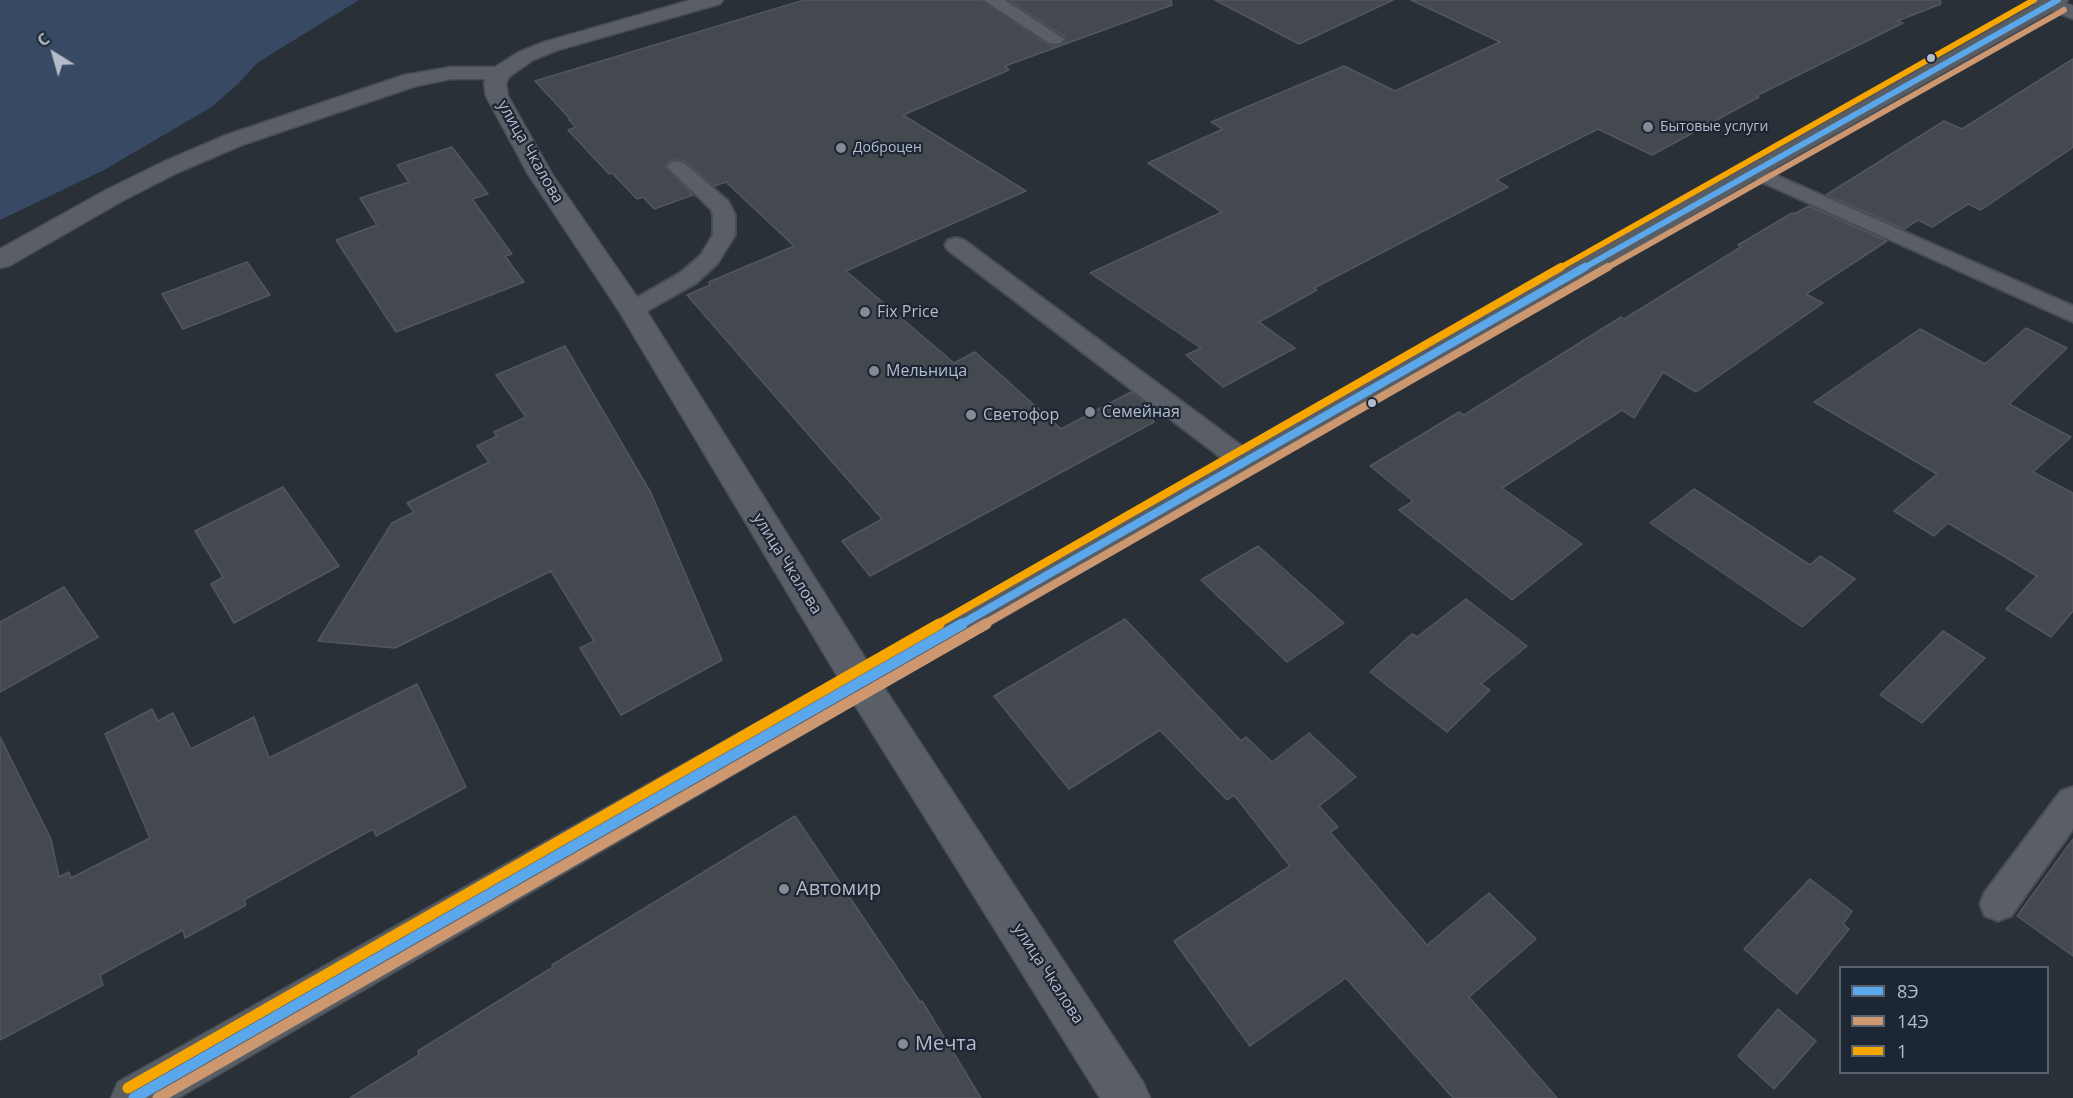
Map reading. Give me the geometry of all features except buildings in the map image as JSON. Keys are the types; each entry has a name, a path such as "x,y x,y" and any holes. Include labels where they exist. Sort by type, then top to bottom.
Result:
{"main road":[{"path":"134,1098 1753,171 2056,4"}],"street":[{"path":"0,260 115,195 171,167 234,140 412,80 451,73 500,73 515,61 551,46 713,0"},
{"name":"улица Чкалова","path":"500,73 495,83 497,96 540,174 632,310 861,683 1127,1098"}],"lane":[{"path":"993,0 1055,39"},
{"path":"632,310 688,278 709,259 724,235 724,215 720,206 677,167"},
{"path":"1753,171 2073,315"},
{"path":"956,245 1245,462"},
{"path":"1998,904 2072,806"}],"water":[{"path":"0,0 359,0 257,63 238,84 210,108 104,170 0,220"}],"transit line":[{"name":"1","path":"128,1088 1747,161 2034,0"},
{"name":"8Э","path":"134,1098 1753,171 2058,0"},
{"name":"14Э","path":"158,1098 1759,181 2064,10"}],"place":[{"name":"Бытовые услуги","path":"1648,127"},
{"name":"Доброцен","path":"841,148"},
{"name":"Fix Price","path":"865,312"},
{"name":"Мельница","path":"874,371"},
{"name":"Семейная","path":"1090,412"},
{"name":"Светофор","path":"971,415"},
{"name":"Автомир","path":"784,889"},
{"name":"Мечта","path":"903,1044"}]}
